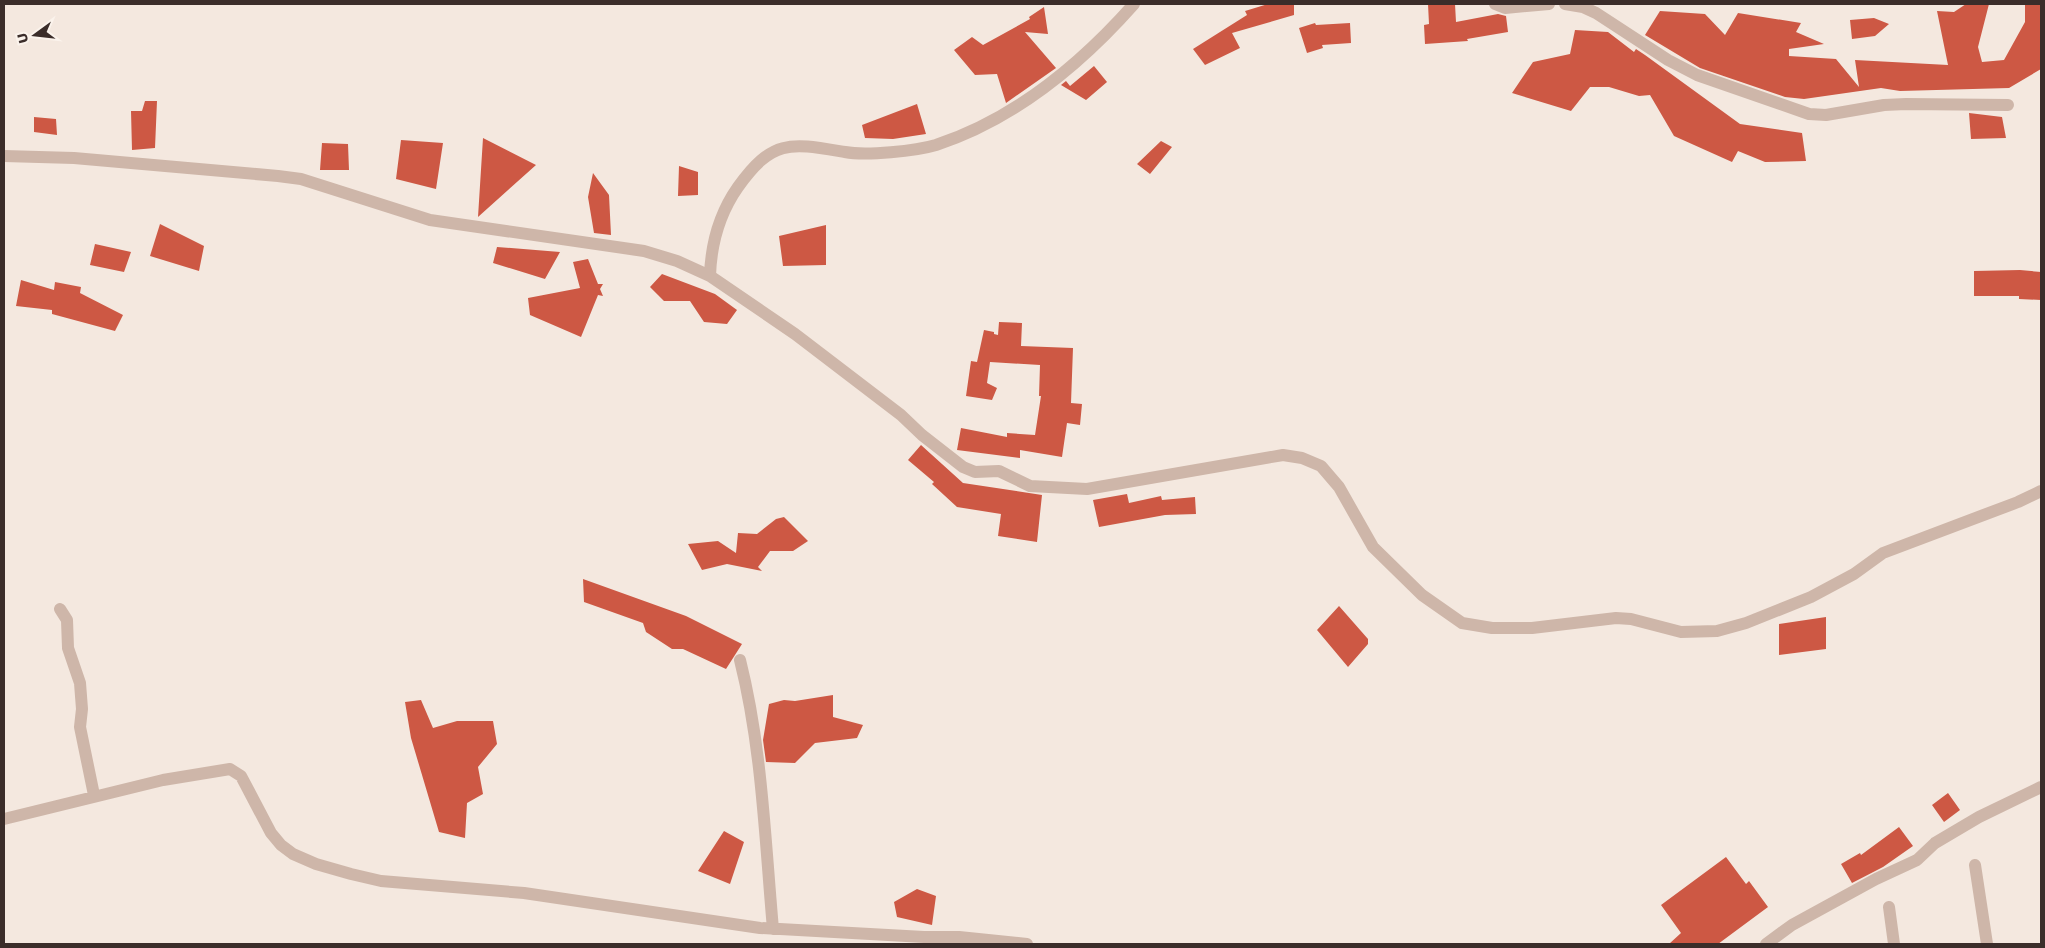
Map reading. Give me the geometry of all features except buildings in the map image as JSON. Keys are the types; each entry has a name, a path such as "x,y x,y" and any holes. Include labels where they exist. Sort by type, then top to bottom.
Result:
{"street":[{"path":"710,276 713,240 729,200 745,177 771,152 781,147 803,145 847,153 902,151 932,146 976,130 1027,100 1062,75 1134,4"},
{"path":"1494,4 1505,8 1549,4"},
{"path":"1564,4 1583,7 1668,60 1697,75 1809,114 1826,115 1884,105 1906,104 2008,105"},
{"path":"4,156 74,158 301,179 430,220 644,251 677,260 710,276 795,334 901,415 922,435 963,467 975,472 999,471 1030,486 1088,489 1283,455 1302,458 1321,466 1340,487 1373,547 1396,572 1422,595 1462,623 1492,628 1532,628 1616,618 1631,618 1681,632 1717,631 1746,623 1811,598 1854,574 1883,552 2018,502 2041,491"},
{"path":"60,610 67,620 68,648 80,683 82,709 80,727 94,795"},
{"path":"740,660 746,682 761,794 773,929"},
{"path":"4,819 94,795 172,778 230,769 241,776 271,833 281,845 293,854 351,874 381,881 524,893 664,915 773,929 959,937 1027,944"},
{"path":"1766,944 1792,925 1917,860 1935,843 1979,817 2041,787"},
{"path":"1975,865 1987,944"},
{"path":"1889,908 1894,944"}]}
